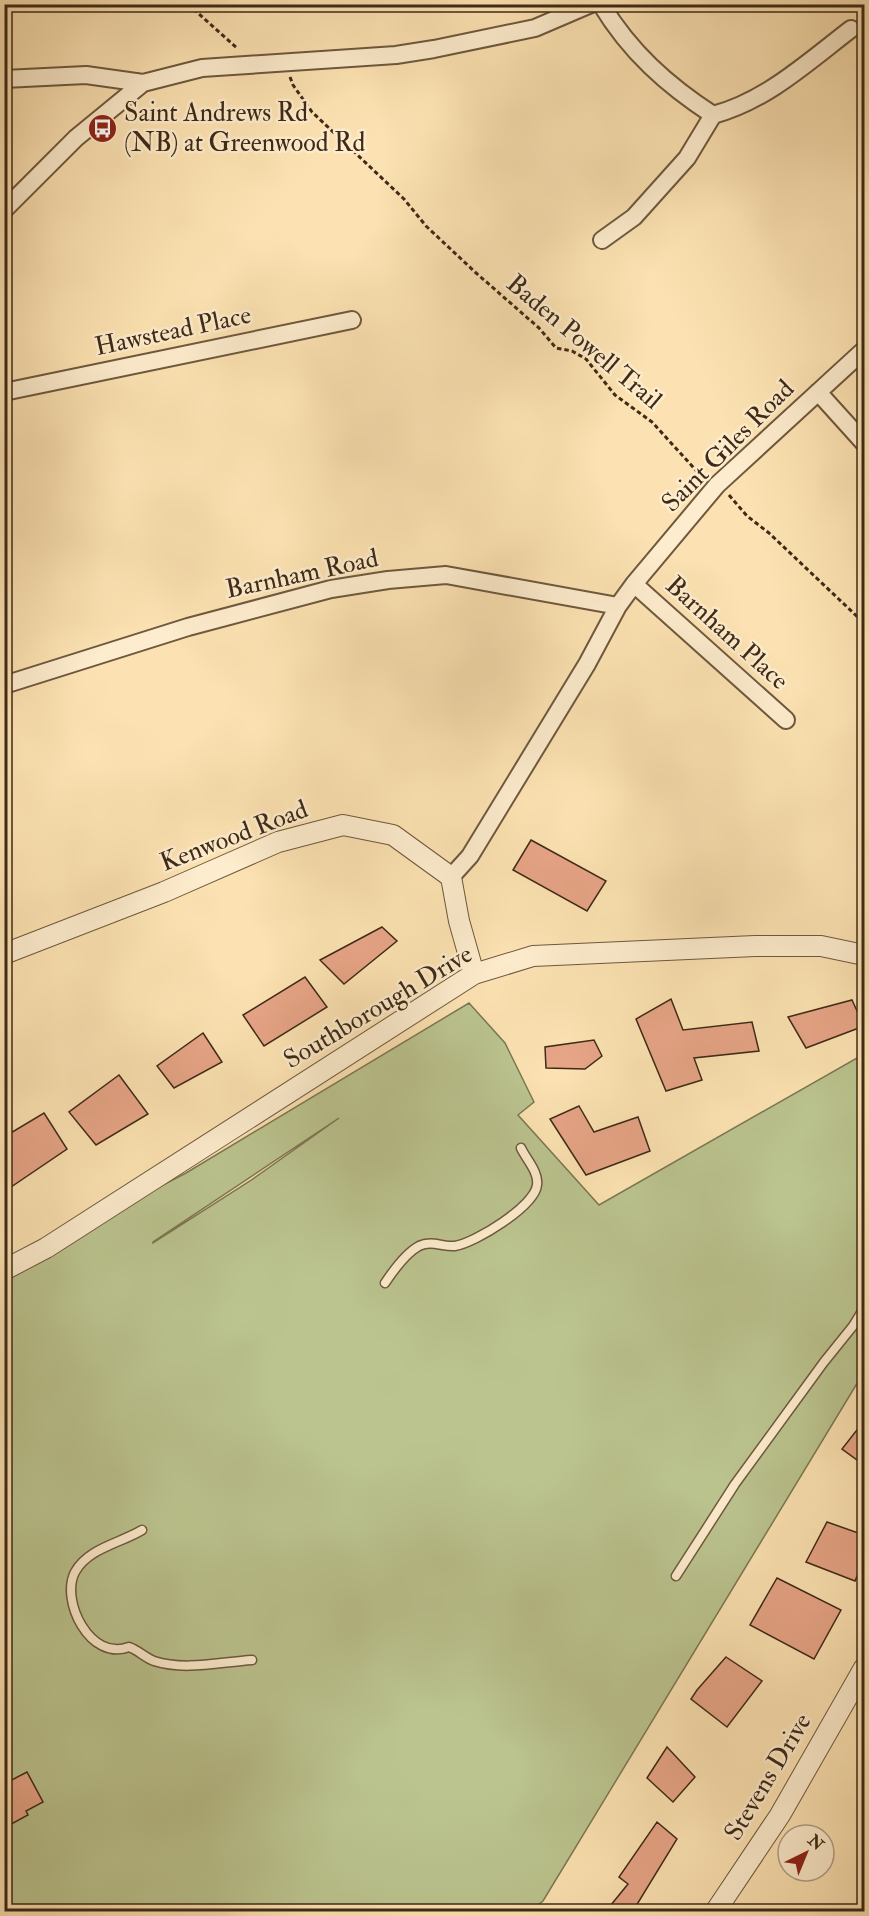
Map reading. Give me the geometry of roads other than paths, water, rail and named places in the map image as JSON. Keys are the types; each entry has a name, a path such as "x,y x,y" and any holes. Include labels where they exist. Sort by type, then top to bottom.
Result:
{"street":[{"path":"4,79 86,75 143,82 202,68 396,55 535,28 591,4"},
{"path":"601,4 644,62 681,94 713,115"},
{"path":"602,240 634,217 687,159 713,115 731,110 777,86 851,29"},
{"path":"4,210 76,138 143,82"},
{"name":"Hawstead Place","path":"4,392 352,320"},
{"name":"Saint Giles Road","path":"634,584 717,485 864,350"},
{"path":"818,392 864,443"},
{"name":"Barnham Road","path":"4,685 189,627 331,589 388,580 446,575 618,606"},
{"path":"474,974 459,921 451,877 470,856 587,664 618,606 634,584"},
{"name":"Barnham Place","path":"634,584 786,720"},
{"name":"Kenwood Road","path":"4,954 164,892 278,842 343,825 393,836 451,877"},
{"name":"Southborough Drive","path":"4,1270 46,1248 474,974 533,956 544,955 755,946 821,946 864,955"},
{"name":"Stevens Drive","path":"715,1911 780,1815 864,1668"}],"lane":[{"path":"385,1283 419,1246 432,1243 454,1246 470,1242 510,1218 528,1203 535,1193 538,1182 521,1148"},
{"path":"676,1576 735,1484 864,1308"},
{"path":"142,1530 106,1546 89,1557 75,1572 71,1590 73,1600 80,1624 89,1637 102,1645 118,1649 129,1647 151,1660 171,1664 200,1665 252,1660"}],"place":[{"name":"Saint Andrews Rd (NB) at Greenwood Rd","path":"103,128"}]}
